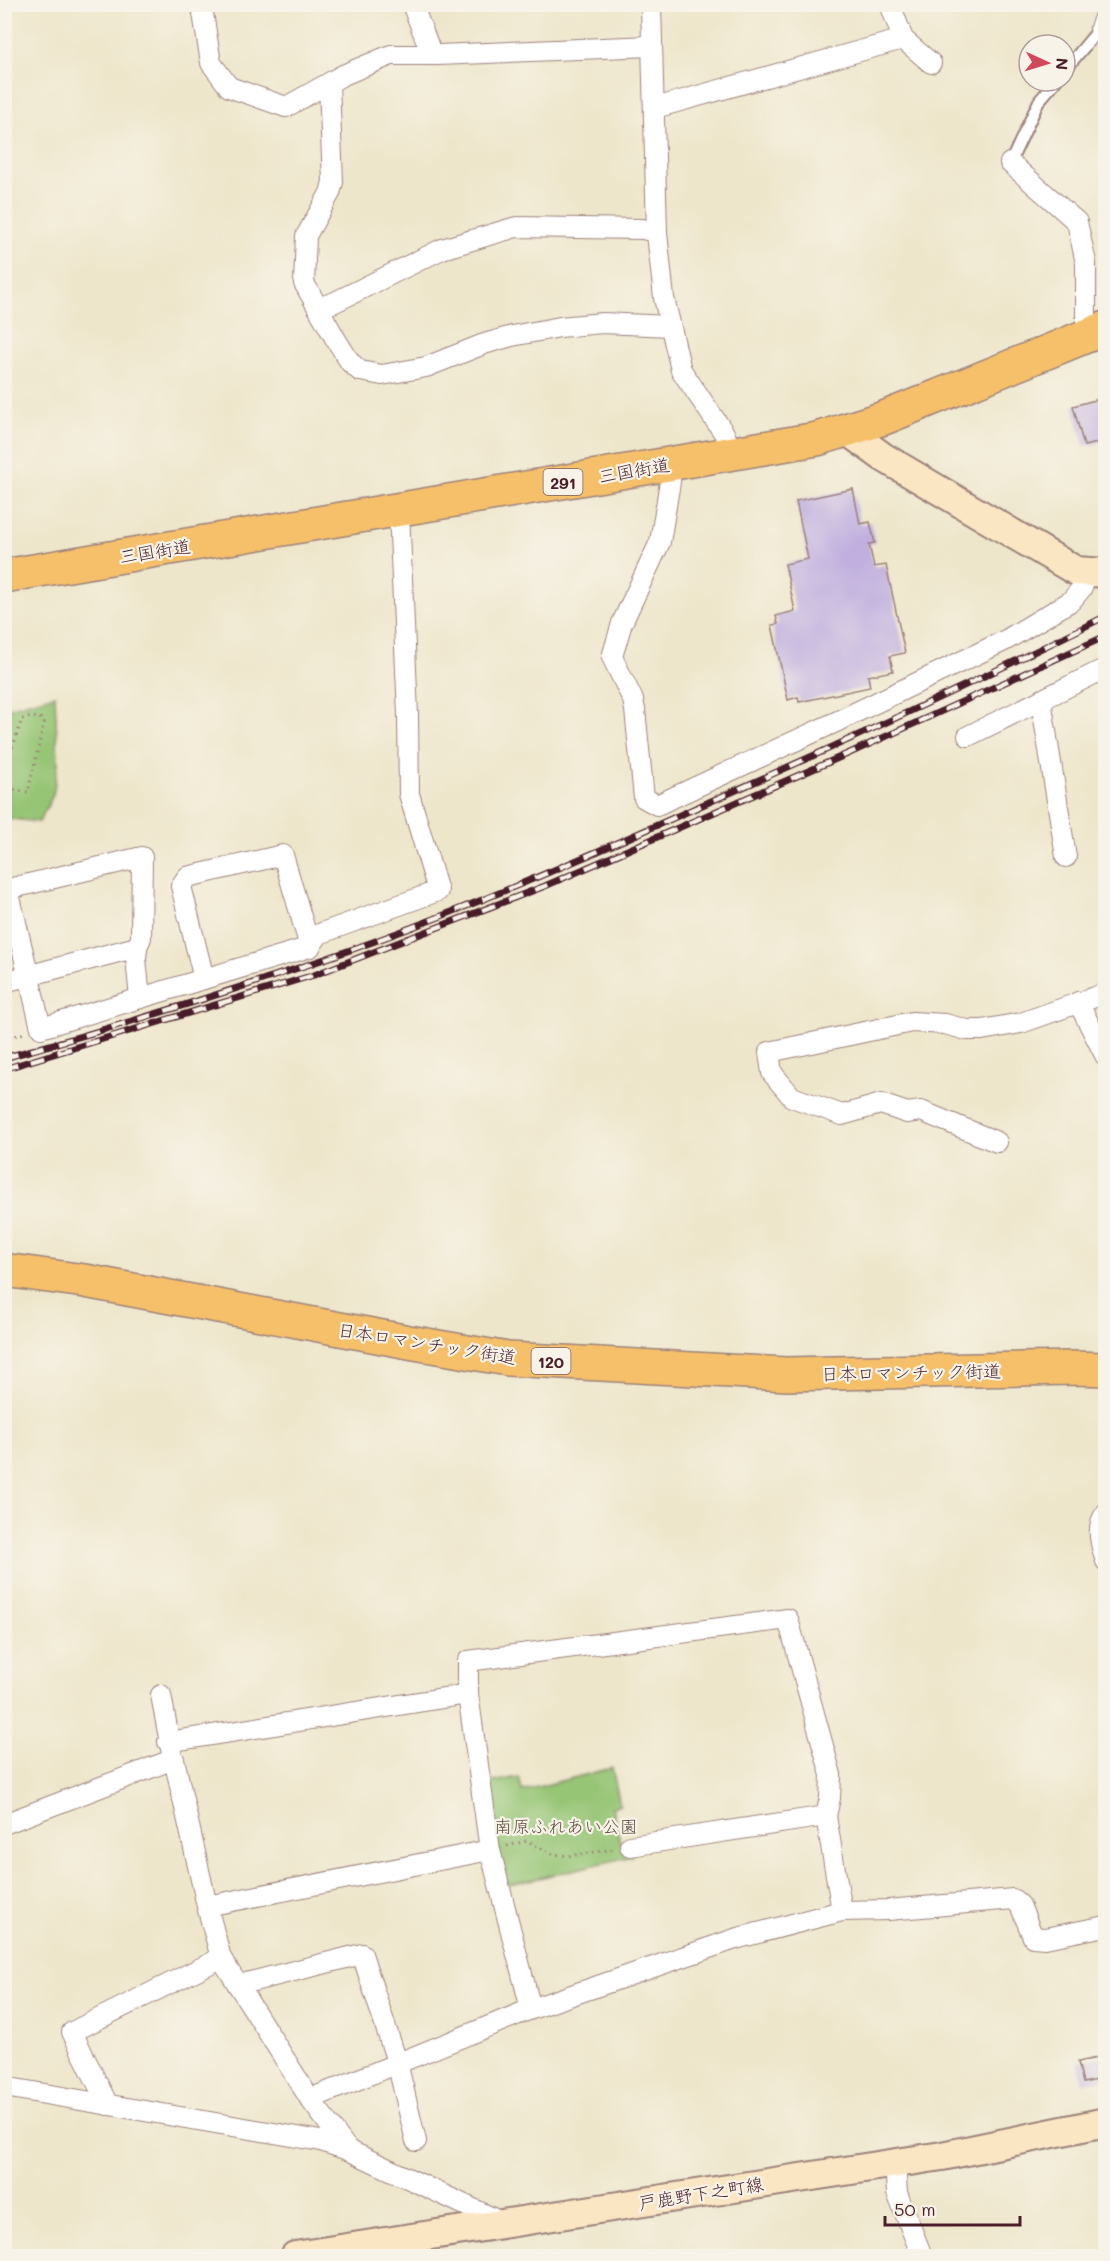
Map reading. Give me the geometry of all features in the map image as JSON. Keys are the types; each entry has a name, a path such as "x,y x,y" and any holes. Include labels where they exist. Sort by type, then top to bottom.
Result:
{"highway":[{"name":"三国街道","path":"4,576 817,439 884,418 1096,332"},
{"name":"日本ロマンチック街道","path":"4,1270 85,1281 508,1359 786,1374 1106,1369"}],"main road":[{"path":"846,430 883,457 1076,571 1097,573"},
{"name":"戸鹿野下之町線","path":"296,2256 996,2146 1106,2122"}],"street":[{"path":"412,4 432,55"},
{"path":"651,4 659,266 681,370 724,433 732,453"},
{"path":"890,4 903,39 931,63"},
{"path":"202,7 212,63 229,87 286,107 329,85 342,75 391,55 651,46"},
{"path":"655,108 903,39"},
{"path":"329,85 333,182 330,193 306,236 304,283 350,362 360,371 373,375 426,367 484,344 560,327 602,323 670,326"},
{"path":"1010,163 1077,222 1086,263 1096,332"},
{"path":"318,308 335,302 442,249 516,227 643,229 657,233"},
{"path":"671,464 660,542 622,623 612,657 633,700 644,798 657,805 1006,640 1071,601 1097,573"},
{"path":"140,998 136,959 137,947 141,938 142,857 6,890 41,1028 310,947 319,934 438,891 409,794 399,511"},
{"path":"968,736 1106,668"},
{"path":"1041,700 1066,857"},
{"path":"204,979 181,886 187,877 283,855 310,947"},
{"path":"4,982 137,947"},
{"path":"997,1142 921,1111 907,1113 881,1104 842,1115 792,1097 772,1073 769,1052 912,1022 982,1030 1021,1023 1106,993"},
{"path":"1078,1002 1106,1057"},
{"path":"1106,1513 1103,1515 1099,1532 1106,1561"},
{"path":"531,2009 490,1850 468,1694 468,1661 788,1619 831,1775 826,1816 842,1911"},
{"path":"4,1824 171,1751 468,1694"},
{"path":"161,1695 171,1751 221,1958 310,2099 348,2150"},
{"path":"630,1846 826,1816"},
{"path":"207,1906 490,1850"},
{"path":"310,2099 531,2009 735,1939 842,1911 888,1910 1013,1899 1020,1905 1033,1937 1045,1938 1106,1926"},
{"path":"238,1985 362,1954 397,2062 416,2141"},
{"path":"108,2105 72,2032 221,1958"},
{"path":"4,2087 321,2142 348,2150 503,2223"},
{"path":"895,2162 897,2193 922,2256"}],"lane":[{"path":"1077,55 1103,22"},
{"path":"1010,163 1040,101 1046,93"}],"path":[{"path":"4,756 13,746 22,719 40,718 44,723 28,792 4,788"},
{"path":"490,1850 527,1841 553,1854 569,1856 630,1846"}],"green space":[{"path":"55,695 58,763 53,795 39,822 5,818 5,709"},
{"name":"南原ふれあい公園","path":"612,1768 620,1805 612,1807 620,1843 630,1842 632,1856 505,1886 483,1784 519,1777 522,1791"}],"building":[{"path":"1106,397 1106,441 1084,446 1073,406"},
{"path":"853,489 860,524 870,522 875,543 869,544 874,567 886,565 905,653 890,656 893,671 868,676 870,687 799,702 798,697 788,700 772,625 778,624 776,616 795,611 785,564 808,559 796,501"},
{"path":"1106,2056 1106,2078 1083,2083 1078,2062"}],"railway":[{"path":"4,1058 232,990 357,948 456,910 603,849 802,761 1106,616"},
{"path":"4,1069 314,975 545,886 852,752 1106,636"}]}
